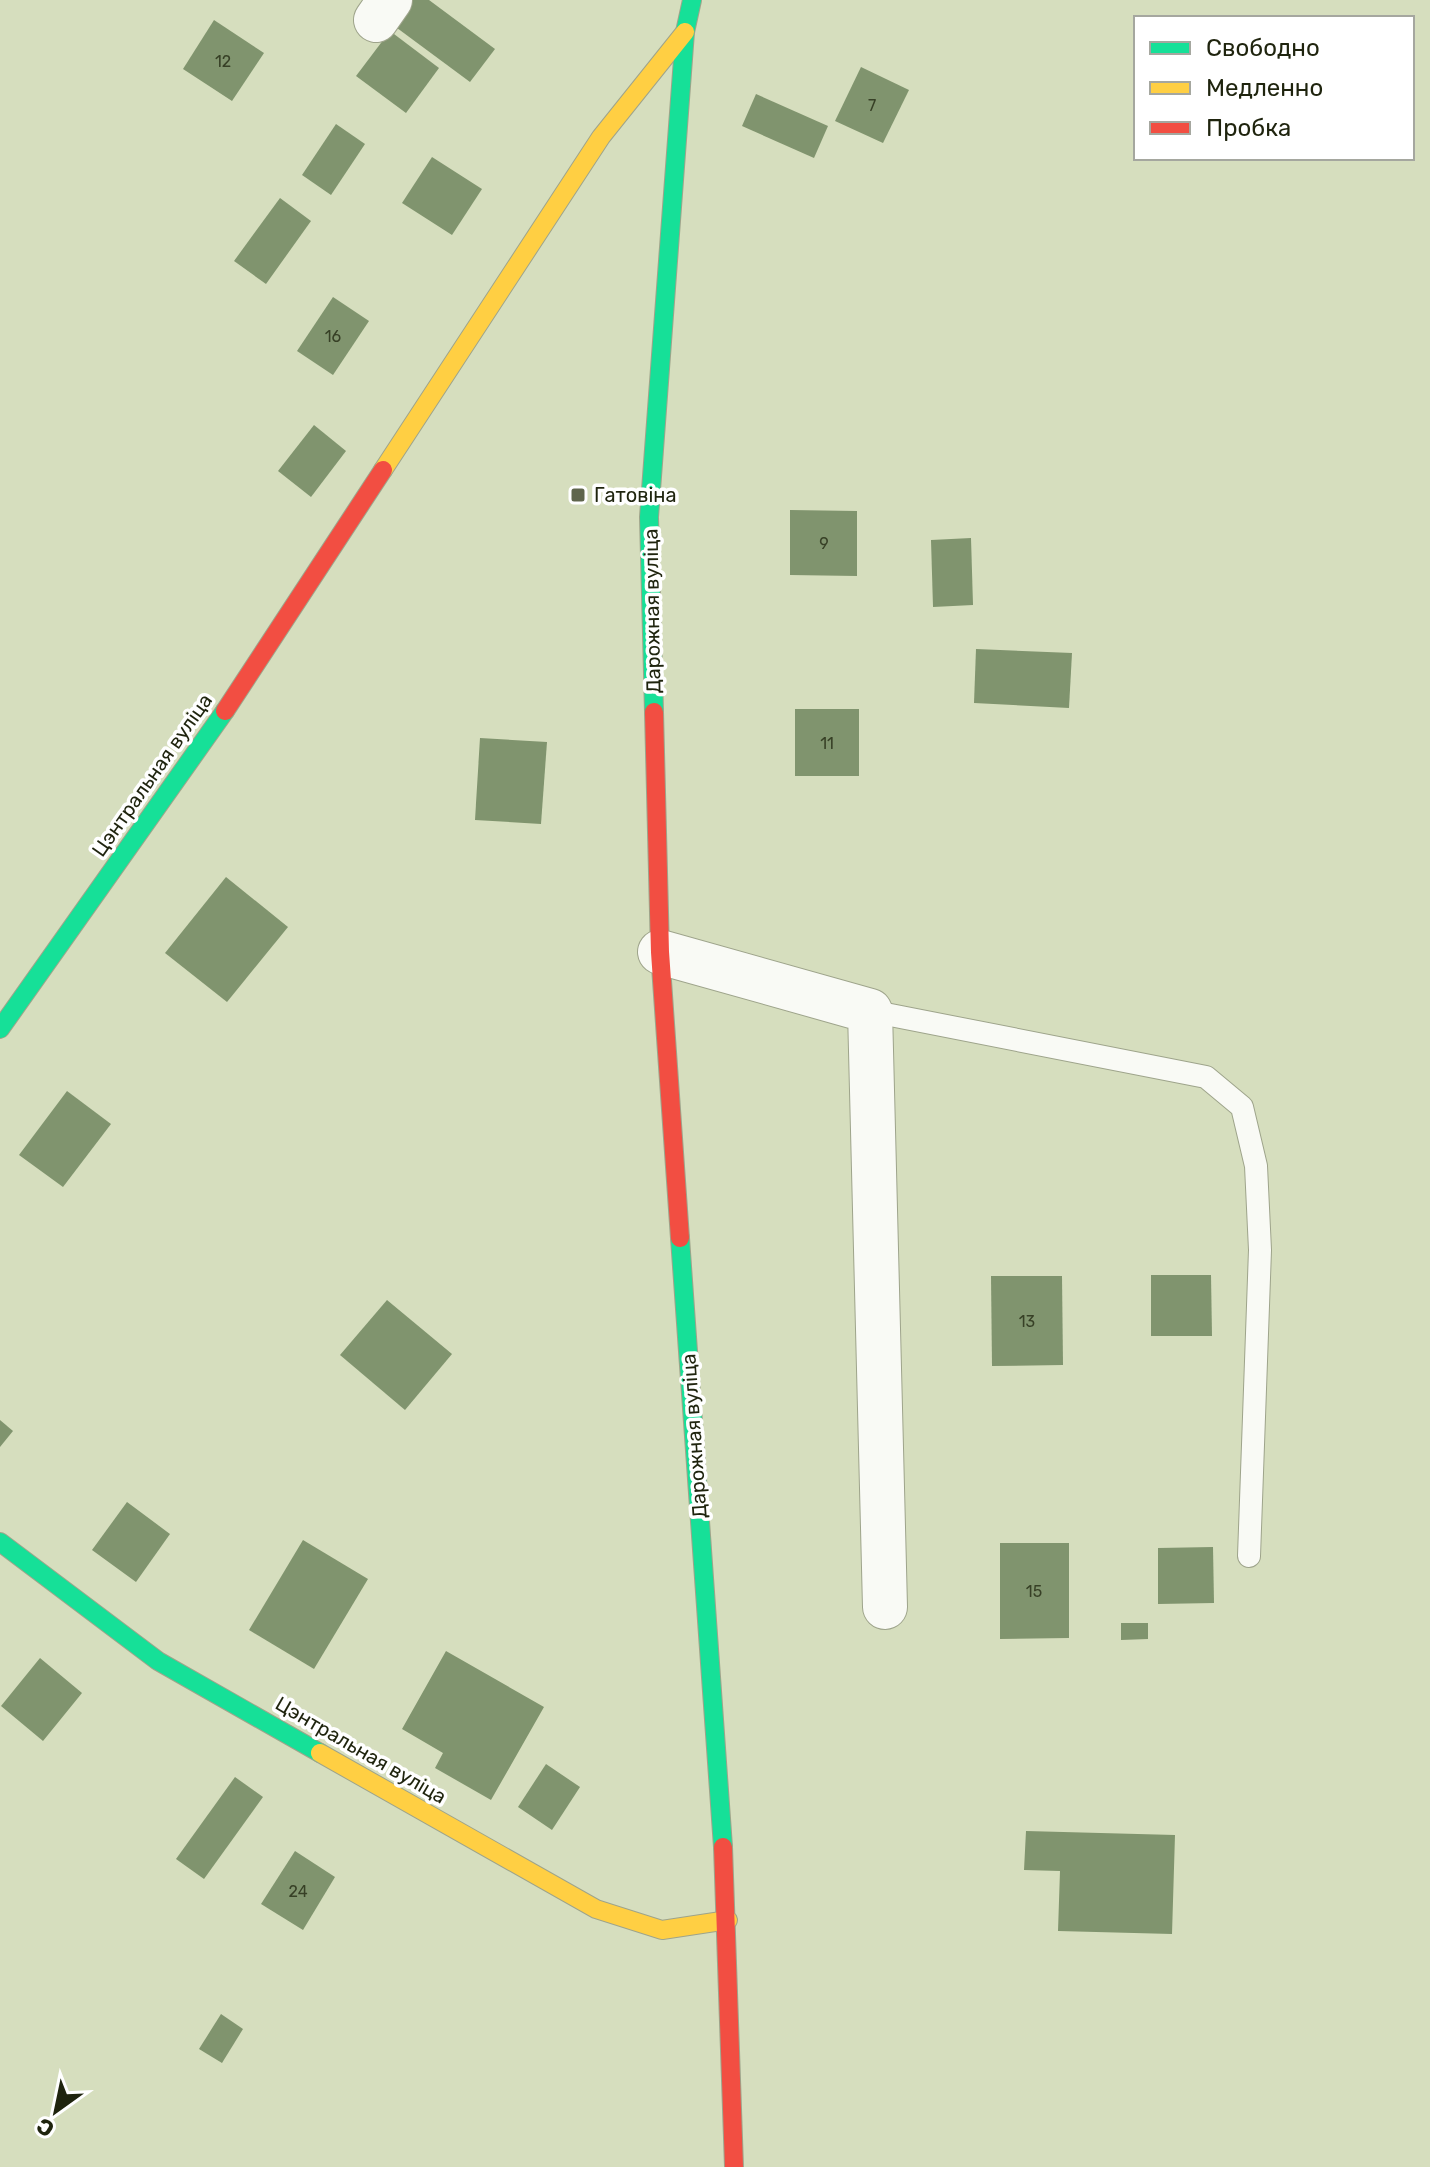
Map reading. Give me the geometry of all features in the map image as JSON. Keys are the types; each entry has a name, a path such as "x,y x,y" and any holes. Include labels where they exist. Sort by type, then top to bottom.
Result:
{"street":[{"name":"Дарожная вуліца","path":"692,0 685,32 649,517 660,952 728,1920 734,2167"},
{"name":"Дарожная вуліца","path":"335,543 601,137 685,32"},
{"name":"Цэнтральная вуліца","path":"0,1029 200,749 335,543"},
{"path":"660,952 870,1011 885,1607"},
{"name":"Цэнтральная вуліца","path":"0,1542 158,1661 596,1909 662,1930 728,1920"}],"lane":[{"path":"870,1011 1206,1077 1242,1107 1256,1166 1260,1250 1249,1556"}],"building":[{"path":"412,0 429,0 495,49 470,82 393,25"},
{"path":"214,20 264,53 232,101 183,69"},
{"path":"390,31 439,68 406,113 356,76"},
{"path":"861,67 909,90 883,143 835,121"},
{"path":"756,94 828,126 814,158 742,126"},
{"path":"336,124 365,144 331,195 302,175"},
{"path":"432,157 482,189 452,235 402,203"},
{"path":"280,198 311,221 266,284 234,261"},
{"path":"333,297 369,321 333,375 297,351"},
{"path":"314,425 346,451 311,497 278,471"},
{"path":"790,510 857,511 857,576 790,575"},
{"path":"971,538 973,605 933,607 931,540"},
{"path":"976,649 1072,653 1069,708 974,703"},
{"path":"795,709 859,709 859,776 795,776"},
{"path":"480,738 547,742 541,824 475,820"},
{"path":"226,877 288,927 227,1002 165,953"},
{"path":"67,1091 111,1124 63,1187 19,1155"},
{"path":"1151,1275 1211,1275 1212,1336 1151,1336"},
{"path":"991,1276 1062,1276 1063,1365 992,1366"},
{"path":"387,1300 452,1354 405,1410 340,1355"},
{"path":"0,1420 13,1431 0,1447"},
{"path":"127,1502 170,1534 136,1582 92,1550"},
{"path":"303,1540 368,1579 314,1669 249,1630"},
{"path":"1000,1543 1069,1543 1069,1638 1000,1639"},
{"path":"1213,1547 1214,1603 1158,1604 1158,1548"},
{"path":"1121,1623 1148,1623 1148,1639 1121,1640"},
{"path":"446,1651 544,1707 491,1800 435,1768 443,1753 402,1729"},
{"path":"40,1658 82,1693 43,1741 1,1706"},
{"path":"546,1764 580,1787 552,1830 518,1807"},
{"path":"235,1777 263,1797 204,1879 176,1859"},
{"path":"1026,1831 1175,1835 1172,1934 1058,1931 1060,1871 1024,1870"},
{"path":"295,1851 335,1877 303,1930 261,1904"},
{"path":"221,2014 243,2029 222,2063 199,2049"}],"traffic: fast":[{"path":"654,712 649,517 685,32 692,0"},
{"path":"0,1029 225,711"},
{"path":"680,1238 723,1847"},
{"path":"0,1542 158,1661 320,1753"}],"traffic: slow":[{"path":"383,470 601,137 685,32"},
{"path":"320,1753 596,1909 662,1930 728,1920"}],"traffic: jam":[{"path":"225,711 383,470"},
{"path":"654,712 660,952 680,1238"},
{"path":"723,1847 734,2167"}],"place":[{"name":"Гатовіна","path":"578,495"}]}
